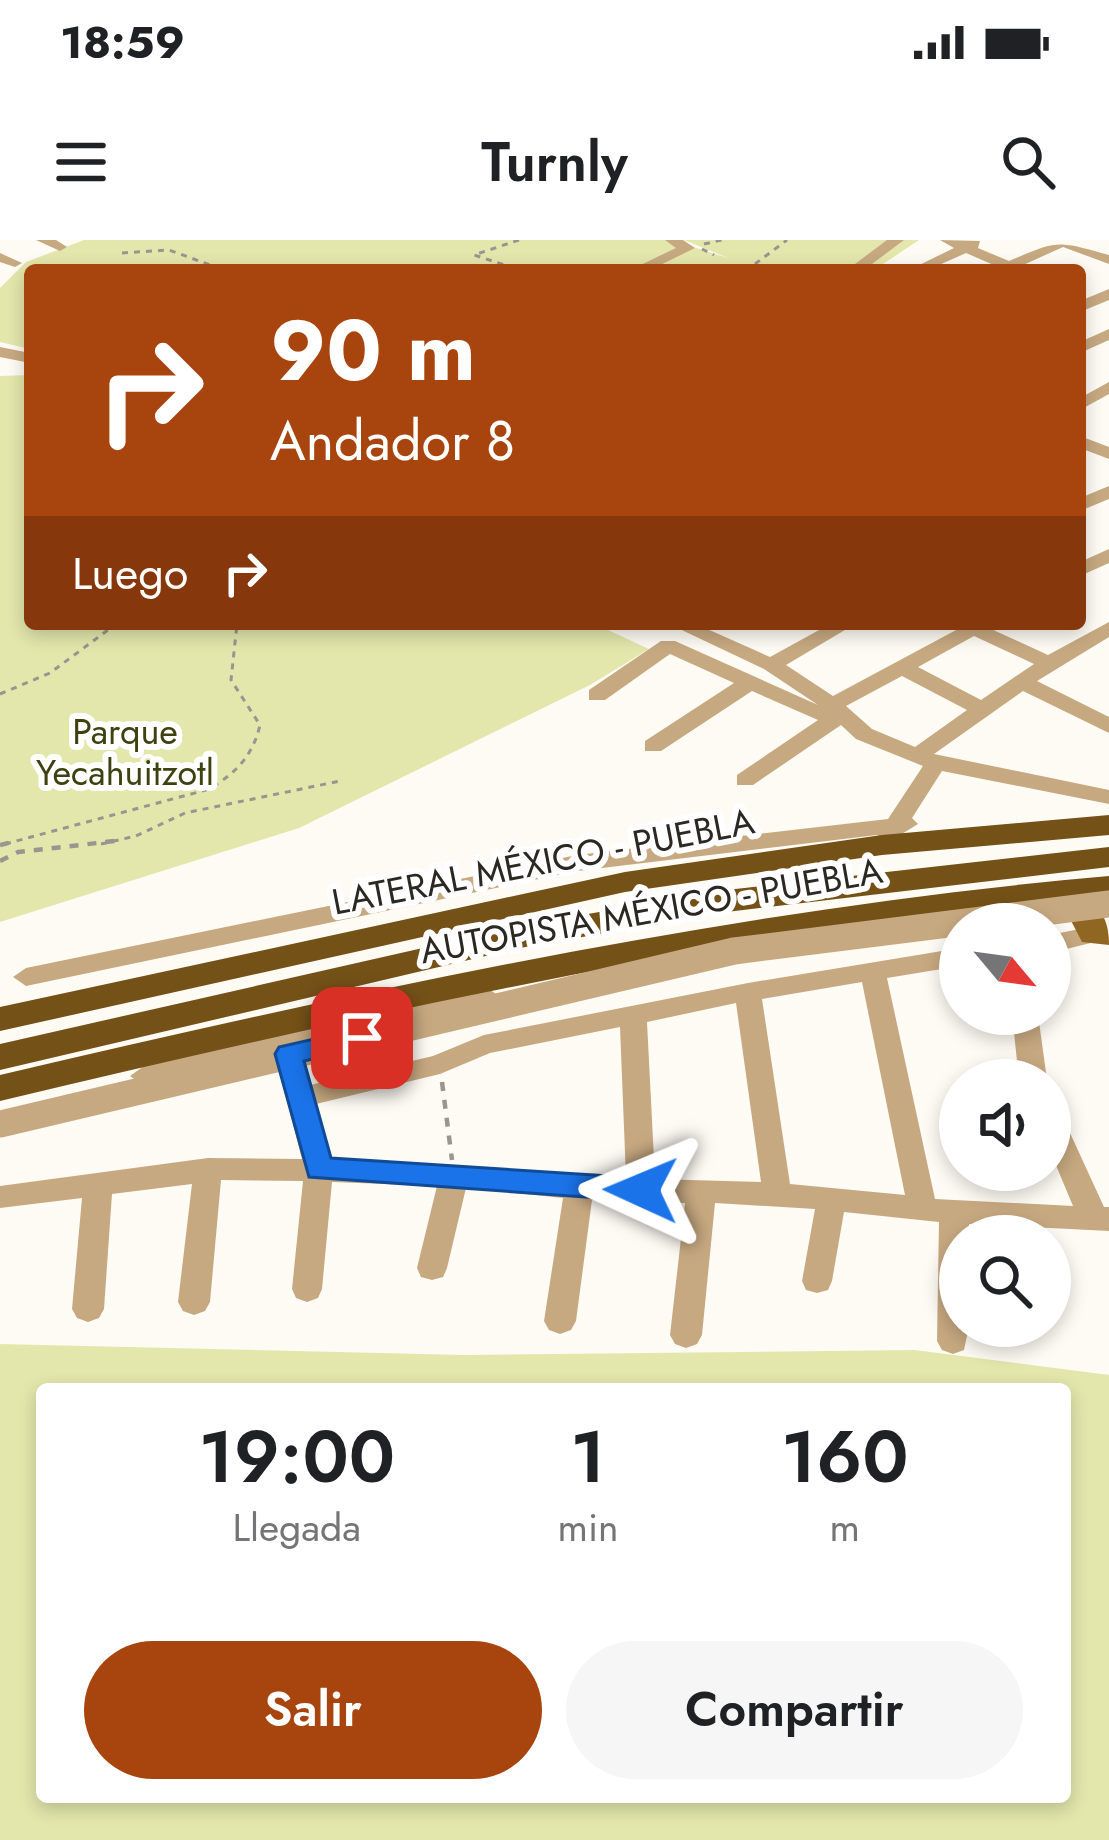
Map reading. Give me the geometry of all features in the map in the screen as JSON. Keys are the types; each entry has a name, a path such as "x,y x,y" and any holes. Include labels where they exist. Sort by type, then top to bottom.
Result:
{"highway":[{"name":"LATERAL MÉXICO - PUEBLA","path":"0,1019 518,902 900,829 1109,825"},
{"name":"AUTOPISTA MÉXICO - PUEBLA","path":"0,1057 520,937 718,902 1109,857"},
{"name":"AUTOPISTA MÉXICO - PUEBLA","path":"0,1088 256,1028 769,924 1103,911"},
{"path":"1071,914 1103,911"},
{"path":"0,1124 289,1054 766,952 939,930"}],"street":[{"path":"43,240 60,247"},
{"path":"651,264 688,248 672,240"},
{"path":"863,264 897,240"},
{"path":"947,240 997,264"},
{"path":"930,264 984,240"},
{"path":"1017,264 1061,241 1088,244 1106,258"},
{"path":"771,665 834,630"},
{"path":"746,780 832,712 966,630"},
{"path":"981,630 1049,664"},
{"path":"685,631 771,665 864,734 927,759 1103,790"},
{"path":"685,631 751,682 832,712"},
{"path":"597,695 685,631"},
{"path":"26,977 577,863 900,829 927,759 1022,682 1102,638"},
{"path":"902,667 982,710"},
{"path":"653,746 751,682"},
{"path":"1022,682 1109,726"},
{"path":"1071,931 1103,911"},
{"path":"0,1112 383,1018 736,944 1103,911"},
{"path":"0,1124 734,951 1103,911"},
{"path":"300,1098 440,1064 484,1045 748,992 939,961"},
{"path":"873,971 922,1208"},
{"path":"748,992 777,1194"},
{"path":"633,1015 641,1190"},
{"path":"289,1054 319,1169 307,1289"},
{"path":"0,1197 208,1169 319,1169 579,1188 777,1194 954,1212 1101,1219 1071,1160"},
{"path":"194,1302 208,1169"},
{"path":"432,1268 454,1176"},
{"path":"88,1309 98,1185"},
{"path":"560,1321 579,1188"},
{"path":"686,1335 701,1193"},
{"path":"817,1281 832,1199"}],"path":[{"path":"502,264 474,255 519,240"},
{"path":"755,264 787,240"},
{"path":"122,253 169,250 208,264"},
{"path":"0,694 50,673 108,630"},
{"path":"0,844 206,790 236,771 250,752 260,725 231,680 236,630"},
{"path":"0,861 18,852 116,841 184,813 340,781"},
{"path":"440,1064 454,1176"}],"green space":[{"path":"84,240 671,240 728,258 684,240 919,240 883,264 26,262"},
{"path":"24,264 24,348 0,342 0,288"},
{"name":"Parque Yecahuitzotl","path":"24,375 24,630 608,630 649,649 590,685 299,828 0,922 0,376"},
{"path":"0,1344 463,1355 915,1350 1109,1375 1109,1840 0,1840"}],"route":[{"path":"362,1038 289,1054 319,1169 641,1190"}]}
